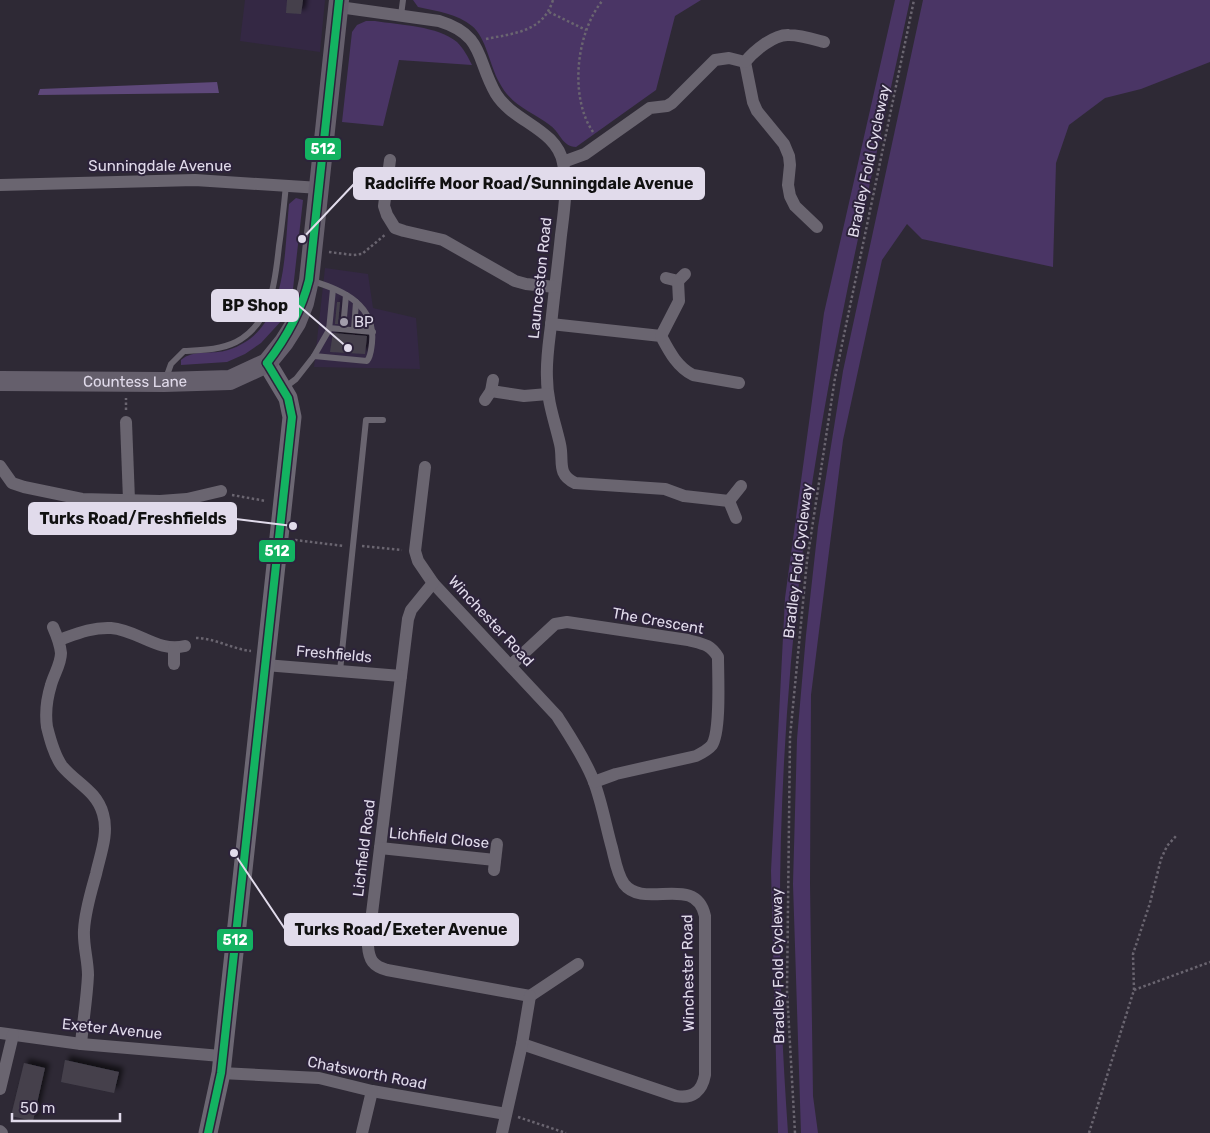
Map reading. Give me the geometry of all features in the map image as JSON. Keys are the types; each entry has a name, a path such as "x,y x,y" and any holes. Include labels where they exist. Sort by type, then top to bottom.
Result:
{"main road":[{"path":"267,363 296,323 304,303 309,280 339,4"},
{"name":"Countess Lane","path":"0,381 164,382 230,380 267,363"}],"street":[{"path":"339,4 454,26 463,31 473,42 480,55 490,84 498,97 509,110 546,135 554,144 564,162 586,154 650,108 667,106 672,103 716,60 730,58 745,62"},
{"path":"745,62 758,48 784,35 791,34 816,44"},
{"path":"745,62 753,102 757,111 784,144 789,156 788,185 796,215 817,227"},
{"path":"390,160 384,206 386,215 395,228 443,240 515,281 555,287"},
{"name":"Launceston Road","path":"564,162 564,206 547,363 548,394 562,452 562,472 569,480 575,483 665,489 684,496 729,501"},
{"name":"Sunningdale Avenue","path":"0,185 195,180 320,188"},
{"path":"387,184 401,186"},
{"path":"661,336 678,301 676,278"},
{"path":"551,324 661,336"},
{"path":"661,336 680,367 686,371 693,375 719,373 739,383"},
{"path":"208,1133 221,1064 292,417 288,398 267,363"},
{"path":"490,390 524,396 548,394"},
{"path":"126,422 132,443 129,500"},
{"path":"0,466 12,482 24,487 82,499 160,501 187,499 203,502 222,491"},
{"path":"415,551 424,467"},
{"path":"736,518 729,501 740,486"},
{"name":"Winchester Road","path":"415,551 418,562 433,583 511,665 556,716 568,733 594,782 616,865 626,887 644,894 690,895 698,900 703,907 705,916 705,1075 704,1084 695,1094 683,1097 676,1096 522,1044"},
{"name":"Lichfield Road","path":"433,583 411,610 408,619 368,956 372,963 387,970 530,996"},
{"name":"The Crescent","path":"511,665 555,624 567,622 688,640 705,644 713,649 718,658 716,730 712,745 696,756 616,774 594,782"},
{"path":"53,628 59,640 61,653 47,700 47,727 54,751 62,765 90,791 99,803 104,816 105,831 85,914 84,932 88,975 81,1044"},
{"path":"59,640 87,630 112,628 164,646 180,647 174,664"},
{"name":"Freshfields","path":"265,659 340,671 401,676"},
{"name":"Lichfield Close","path":"380,848 495,865 497,844"},
{"path":"502,1133 522,1044 530,996 578,964"},
{"path":"0,1088 6,1034"},
{"name":"Exeter Avenue","path":"6,1034 221,1064"},
{"name":"Chatsworth Road","path":"221,1064 319,1078 372,1091 506,1114"},
{"path":"362,1133 372,1091"}],"lane":[{"path":"401,15 403,0"},
{"path":"164,382 171,364 184,351 215,349 234,343 248,334 261,320 271,301 275,282 286,185"},
{"path":"309,280 353,298 366,314 373,332 370,357 367,361 314,356"},
{"path":"283,389 296,379 314,356 329,328 333,289"},
{"path":"343,329 346,295"},
{"path":"354,330 356,302"},
{"path":"329,328 373,332"},
{"path":"340,671 366,420 383,420"}],"path":[{"path":"473,42 520,32 536,25 549,12 553,0"},
{"path":"601,143 588,125 583,111 578,67 581,46 586,30 603,0"},
{"name":"Bradley Fold Cycleway","path":"795,1133 788,991 790,737 807,561 836,378 914,0"},
{"path":"549,12 586,30"},
{"path":"313,250 353,255 362,254 395,228"},
{"path":"126,382 126,422"},
{"path":"222,491 234,496 282,503"},
{"path":"278,538 415,551"},
{"path":"180,647 193,638 203,638 265,659"},
{"path":"1089,1133 1134,990 1133,954 1150,903 1161,859 1167,846 1176,836"},
{"path":"1134,990 1210,962"},
{"path":"506,1114 540,1123 566,1133"}],"shaded area":[{"path":"245,0 325,0 320,52 240,41"},
{"path":"413,0 701,0 675,16 656,90 576,147 565,142 551,126 510,97 499,82 481,37 472,26 454,16 418,7"},
{"path":"895,0 910,0 835,352 811,494 795,618 786,726 780,887 781,1012 788,1133 778,1133 771,871 785,598 824,313"},
{"path":"923,0 1210,0 1210,62 1141,89 1105,98 1069,125 1056,163 1053,267 922,239 907,224 882,260 843,440 811,695 810,883 813,1096 818,1133 801,1133 793,884 797,739 806,635 818,527 843,371"},
{"path":"366,21 407,25 440,33 457,42 472,65 399,60 383,126 342,122 352,32 357,25"},
{"path":"217,82 219,93 38,95 40,89"},
{"path":"296,198 303,200 293,289 283,319 261,343 245,354 227,362 181,365 181,360 191,354 228,350 248,341 262,327 272,309 279,289 286,245 289,204"},
{"path":"325,268 368,274 373,308 416,318 420,369 314,367"}],"building":[{"path":"287,0 303,0 301,14 286,13"},
{"path":"337,302 340,302 338,324 335,324"},
{"path":"333,333 367,336 365,354 330,352"},
{"path":"65,1060 119,1072 114,1093 61,1082"},
{"path":"24,1063 45,1068 33,1121 11,1116"}],"transit line":[{"name":"512","path":"267,363 293,324 309,280 339,0"},
{"name":"512","path":"208,1133 221,1073 292,417 288,398 267,363"}],"place":[{"name":"Radcliffe Moor Road/Sunningdale Avenue","path":"302,239"},
{"name":"BP","path":"344,322"},
{"name":"BP Shop","path":"348,348"},
{"name":"Turks Road/Freshfields","path":"293,526"},
{"name":"Turks Road/Exeter Avenue","path":"234,853"}]}
